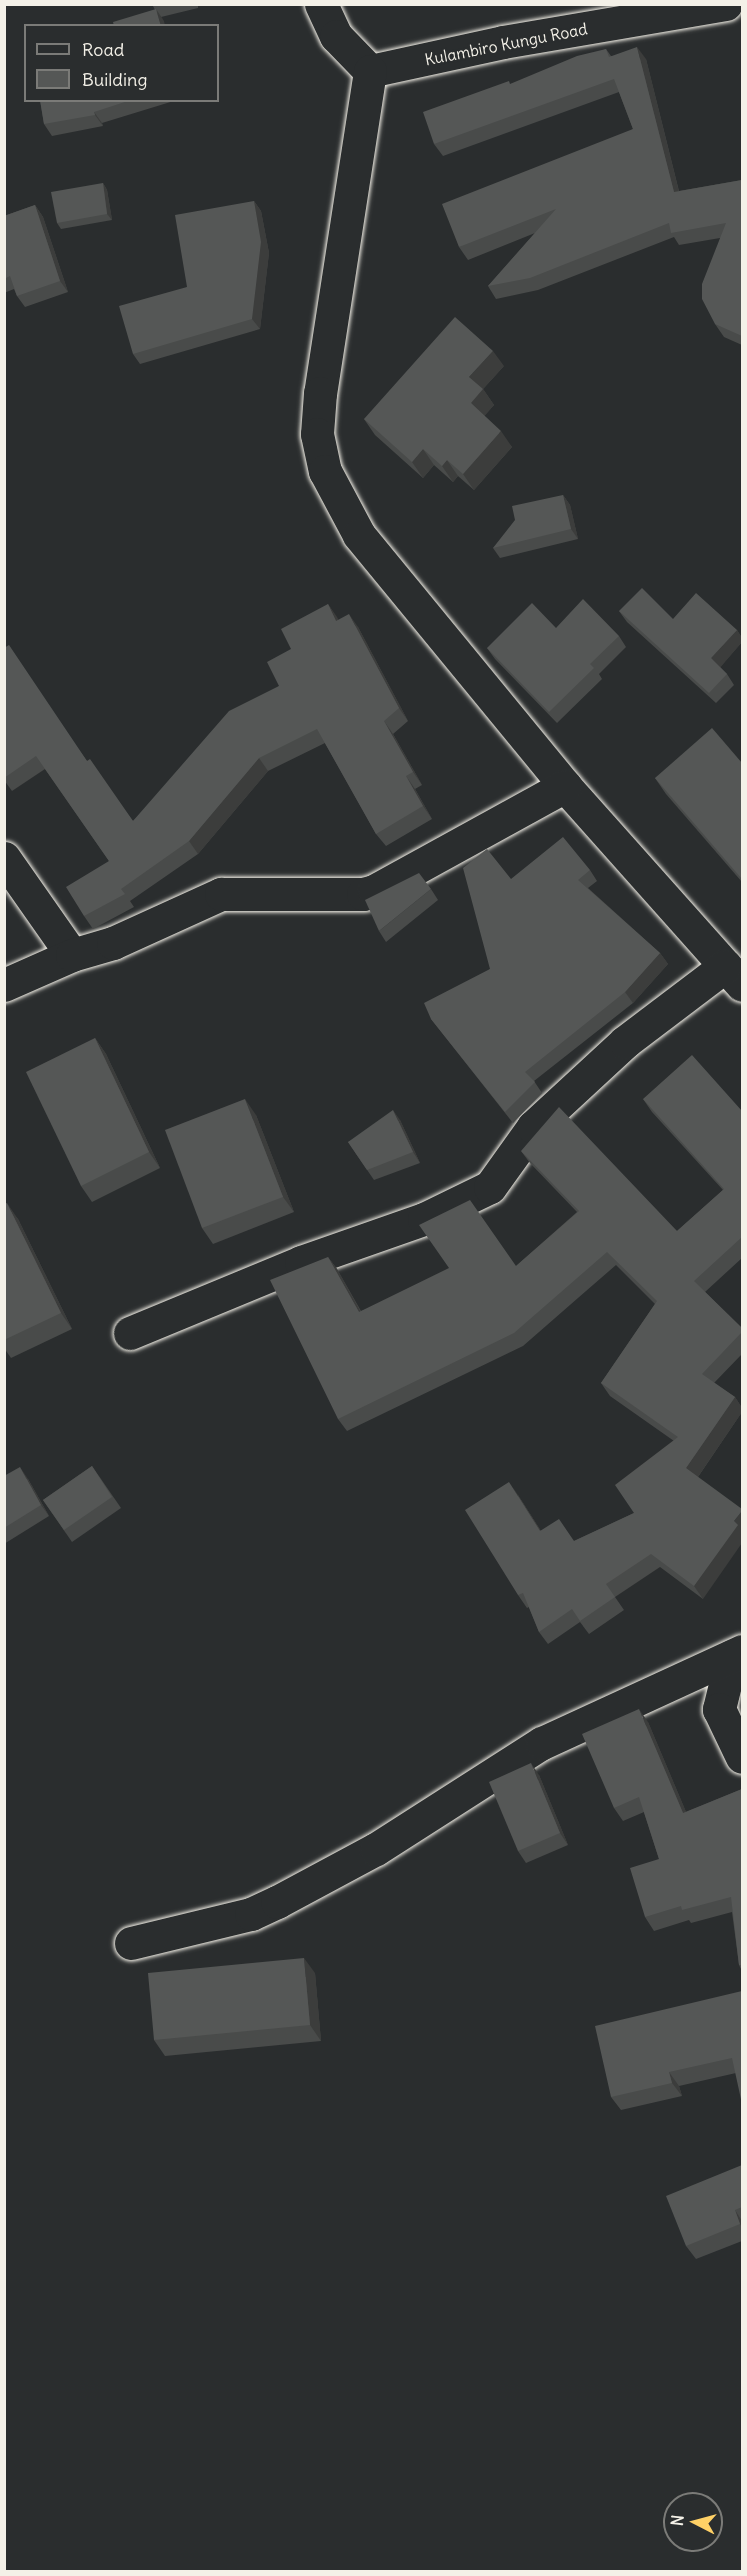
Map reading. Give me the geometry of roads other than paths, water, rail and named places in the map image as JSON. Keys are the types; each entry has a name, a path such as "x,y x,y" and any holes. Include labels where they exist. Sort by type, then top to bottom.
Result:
{"street":[{"path":"130,1333 301,1262 424,1219 490,1187 533,1127 625,1042 734,976 565,786 359,535 325,471 317,434 320,393 370,71 336,36 321,4"},
{"name":"Kulambiro Kungu Road","path":"370,71 503,42 726,4"},
{"path":"4,985 72,955 113,943 221,894 363,894 565,786"},
{"path":"4,858 72,955"},
{"path":"737,1654 719,1709 742,1758"},
{"path":"131,1943 251,1914 277,1902 376,1849 542,1743 737,1654"}]}
